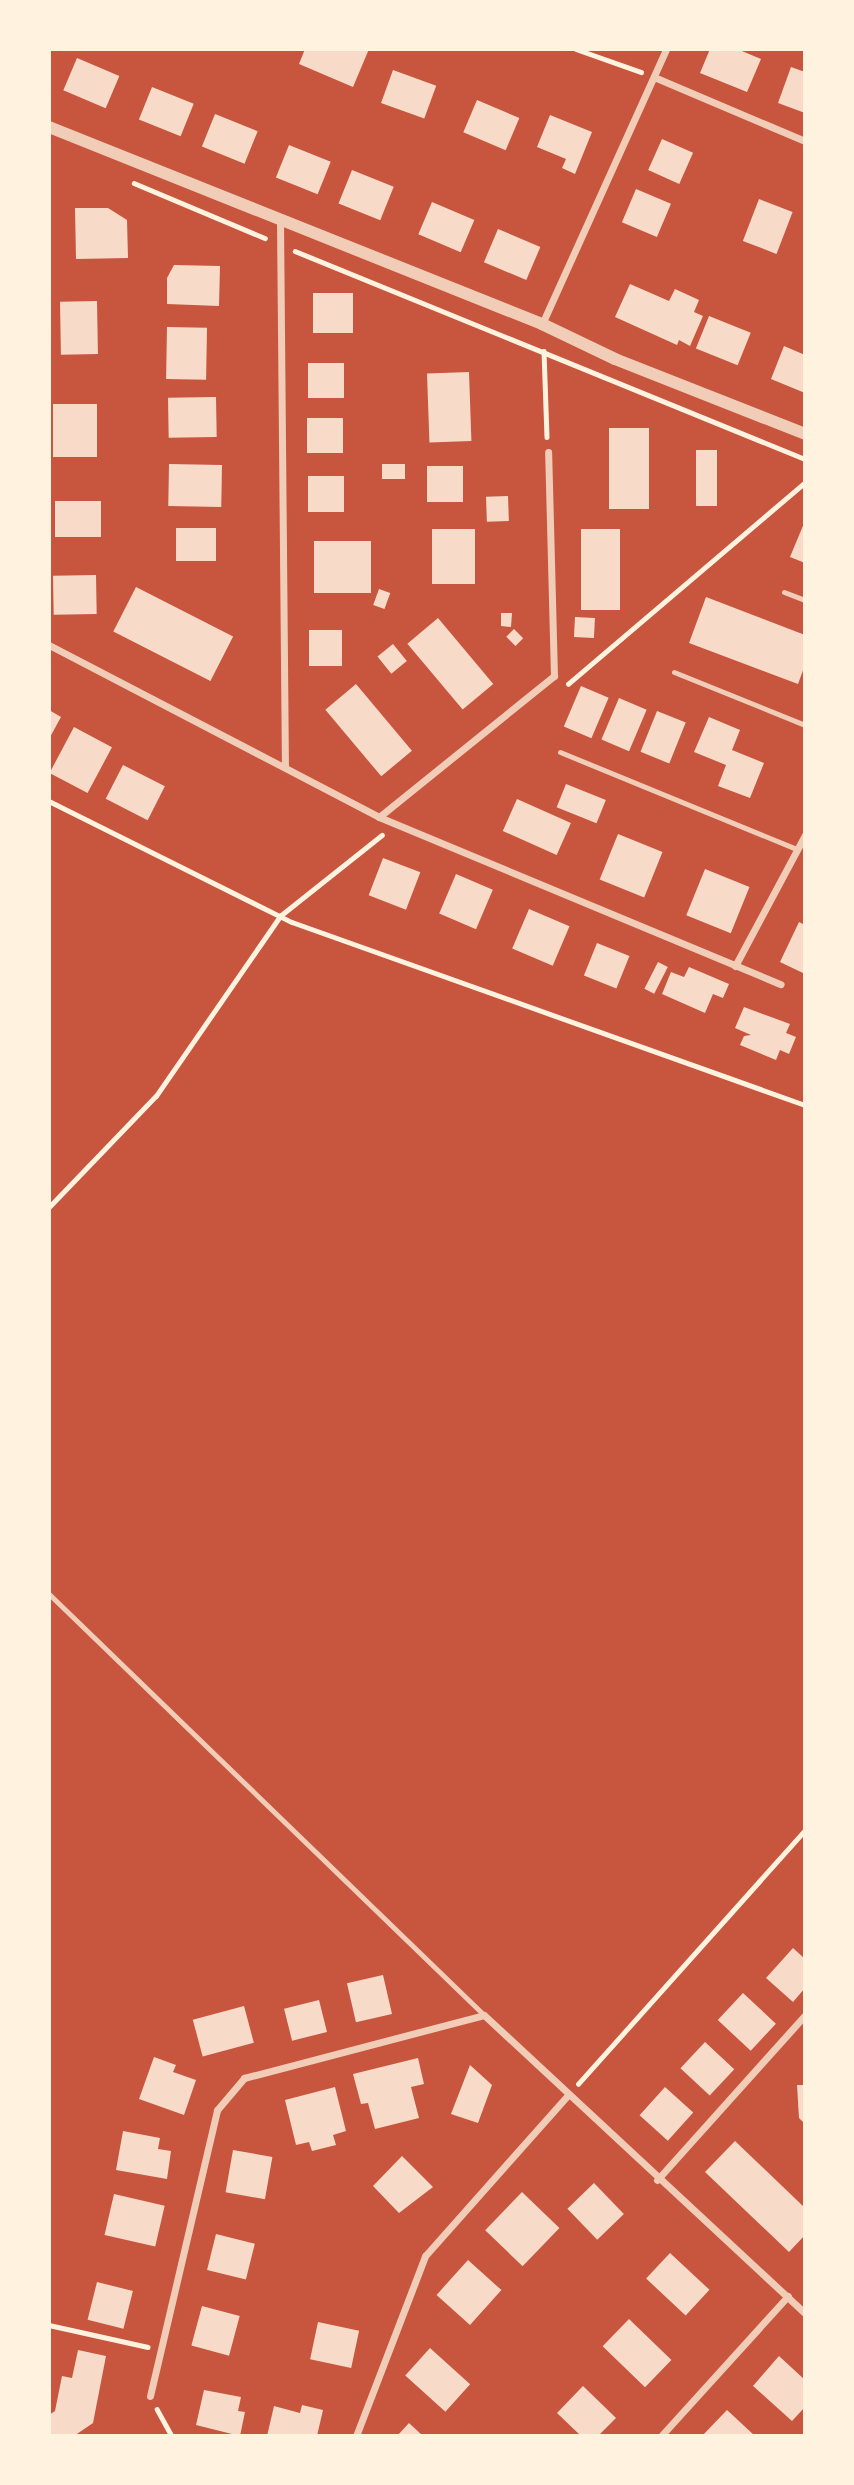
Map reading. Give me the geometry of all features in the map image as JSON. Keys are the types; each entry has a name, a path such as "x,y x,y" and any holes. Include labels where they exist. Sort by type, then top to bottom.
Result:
{"street":[{"path":"542,324 666,49"},
{"path":"654,76 805,141"},
{"path":"49,127 542,324 615,359 805,434"},
{"path":"280,220 285,767"},
{"path":"379,817 554,676 548,452"},
{"path":"49,645 379,817 781,985"},
{"path":"735,966 805,835"},
{"path":"150,2396 217,2110 244,2078 484,2015 657,2180 805,2313"},
{"path":"657,2180 805,2015"},
{"path":"356,2436 425,2256 568,2095"},
{"path":"661,2436 788,2296"}],"lane":[{"path":"784,592 805,600"},
{"path":"674,672 805,725"},
{"path":"560,752 797,849"},
{"path":"49,1594 484,2015"}],"path":[{"path":"576,49 654,76"},
{"path":"126,180 805,459"},
{"path":"542,324 548,452"},
{"path":"49,801 292,922 805,1105"},
{"path":"568,2095 805,1830"},
{"path":"49,2325 162,2350"},
{"path":"150,2396 172,2436"}],"building":[{"path":"305,49 369,49 353,87 299,64"},
{"path":"710,49 737,49 761,59 747,92 700,73"},
{"path":"77,58 119,76 106,108 63,90"},
{"path":"791,67 805,72 805,113 778,103"},
{"path":"393,70 436,86 424,119 381,103"},
{"path":"152,87 194,104 181,136 139,119"},
{"path":"477,100 519,118 506,150 463,132"},
{"path":"215,114 258,131 245,164 202,146"},
{"path":"550,115 592,132 575,174 562,168 566,159 537,147"},
{"path":"662,139 693,153 679,184 648,170"},
{"path":"289,145 331,162 318,194 276,177"},
{"path":"352,170 394,187 380,220 339,203"},
{"path":"636,189 671,204 657,237 622,222"},
{"path":"759,199 793,212 776,254 743,241"},
{"path":"432,202 474,220 461,252 418,234"},
{"path":"75,208 108,208 127,220 128,258 76,259"},
{"path":"498,229 540,247 526,280 484,262"},
{"path":"174,265 220,266 219,306 167,304 167,278"},
{"path":"630,284 669,301 675,289 699,300 694,312 703,316 690,346 679,340 677,345 615,317"},
{"path":"313,293 353,293 353,333 313,333"},
{"path":"97,301 98,354 61,355 60,302"},
{"path":"709,316 751,333 738,365 696,348"},
{"path":"167,327 207,328 206,380 166,379"},
{"path":"784,346 805,355 805,393 771,379"},
{"path":"308,363 344,363 344,398 308,398"},
{"path":"469,372 471,441 429,442 427,373"},
{"path":"216,397 217,437 169,438 168,398"},
{"path":"53,404 97,404 97,457 53,457"},
{"path":"307,418 343,418 343,453 307,453"},
{"path":"609,428 649,428 649,509 609,509"},
{"path":"696,450 717,450 717,506 696,506"},
{"path":"169,464 222,465 221,507 168,506"},
{"path":"382,464 405,464 405,479 382,479"},
{"path":"427,466 463,466 463,502 427,502"},
{"path":"308,476 344,476 344,512 308,512"},
{"path":"508,496 509,521 487,522 486,497"},
{"path":"55,501 101,501 101,537 55,537"},
{"path":"805,521 805,563 790,557"},
{"path":"176,528 216,528 216,561 176,561"},
{"path":"432,529 475,529 475,584 432,584"},
{"path":"581,529 620,529 620,610 581,610"},
{"path":"314,541 371,541 371,593 314,593"},
{"path":"96,575 97,614 54,615 53,576"},
{"path":"136,587 233,636 210,681 113,632"},
{"path":"379,589 390,593 384,609 373,605"},
{"path":"706,597 805,635 805,665 798,684 689,643"},
{"path":"501,613 512,613 511,627 501,626"},
{"path":"575,617 595,618 594,638 574,637"},
{"path":"438,618 493,684 463,710 407,644"},
{"path":"514,629 523,638 515,646 506,637"},
{"path":"309,630 342,630 342,666 309,666"},
{"path":"393,644 407,661 391,674 377,657"},
{"path":"356,684 412,751 381,776 325,710"},
{"path":"581,686 609,698 591,738 564,727"},
{"path":"619,698 647,710 629,751 601,739"},
{"path":"49,710 61,717 49,739"},
{"path":"657,711 686,723 669,763 641,752"},
{"path":"709,717 740,730 732,750 764,763 750,798 718,786 726,765 694,752"},
{"path":"74,727 112,747 88,793 50,773"},
{"path":"123,765 165,786 148,820 106,799"},
{"path":"566,784 606,800 597,823 557,807"},
{"path":"517,799 571,823 557,855 503,831"},
{"path":"618,834 663,852 644,897 600,879"},
{"path":"383,858 420,872 406,910 369,895"},
{"path":"705,869 750,887 731,933 686,915"},
{"path":"456,874 493,890 476,929 439,914"},
{"path":"529,909 570,926 553,966 512,949"},
{"path":"799,922 805,925 805,974 780,962"},
{"path":"597,943 629,956 616,989 584,975"},
{"path":"658,962 668,967 654,994 644,989"},
{"path":"689,967 729,984 723,998 713,994 705,1013 662,994 671,972 684,977"},
{"path":"744,1007 790,1024 786,1033 796,1037 789,1054 780,1050 776,1060 740,1045 744,1036 751,1035 735,1028"},
{"path":"793,1948 805,1959 805,1988 793,2002 766,1978"},
{"path":"383,1975 392,2014 356,2022 347,1983"},
{"path":"743,1993 776,2024 751,2051 718,2020"},
{"path":"319,2000 327,2032 292,2041 284,2009"},
{"path":"244,2006 254,2043 203,2056 193,2020"},
{"path":"705,2042 734,2069 710,2096 680,2068"},
{"path":"154,2057 176,2065 173,2072 196,2080 184,2115 139,2099"},
{"path":"418,2058 424,2084 411,2087 419,2118 375,2129 368,2103 361,2104 353,2074"},
{"path":"470,2065 492,2085 478,2123 451,2114"},
{"path":"797,2085 805,2085 805,2124 799,2118"},
{"path":"335,2087 346,2131 333,2135 336,2145 312,2151 309,2142 296,2145 285,2100"},
{"path":"665,2087 693,2112 668,2141 640,2115"},
{"path":"123,2131 160,2138 158,2149 171,2151 167,2179 116,2170"},
{"path":"735,2141 805,2208 805,2235 789,2252 705,2172"},
{"path":"233,2150 272,2157 265,2199 226,2192"},
{"path":"402,2156 433,2187 399,2213 373,2186"},
{"path":"594,2183 624,2214 597,2240 567,2209"},
{"path":"522,2192 559,2228 523,2266 485,2230"},
{"path":"114,2194 165,2206 155,2247 105,2235"},
{"path":"216,2234 255,2244 246,2280 207,2270"},
{"path":"670,2253 709,2290 686,2315 646,2279"},
{"path":"468,2260 501,2290 470,2325 437,2295"},
{"path":"97,2282 133,2291 123,2329 88,2320"},
{"path":"202,2306 240,2316 229,2356 191,2346"},
{"path":"629,2319 671,2360 645,2387 603,2346"},
{"path":"318,2322 359,2331 351,2368 310,2359"},
{"path":"430,2348 470,2384 445,2412 405,2375"},
{"path":"78,2350 106,2356 93,2423 74,2436 49,2436 49,2415 55,2411 62,2376 72,2378"},
{"path":"779,2356 805,2380 805,2407 792,2421 753,2386"},
{"path":"583,2386 616,2418 598,2436 581,2436 557,2413"},
{"path":"204,2390 241,2397 238,2411 245,2412 240,2436 196,2425"},
{"path":"302,2405 323,2410 317,2436 267,2436 274,2406 300,2413"},
{"path":"727,2410 755,2436 702,2436"},
{"path":"409,2423 423,2436 397,2436"}]}
